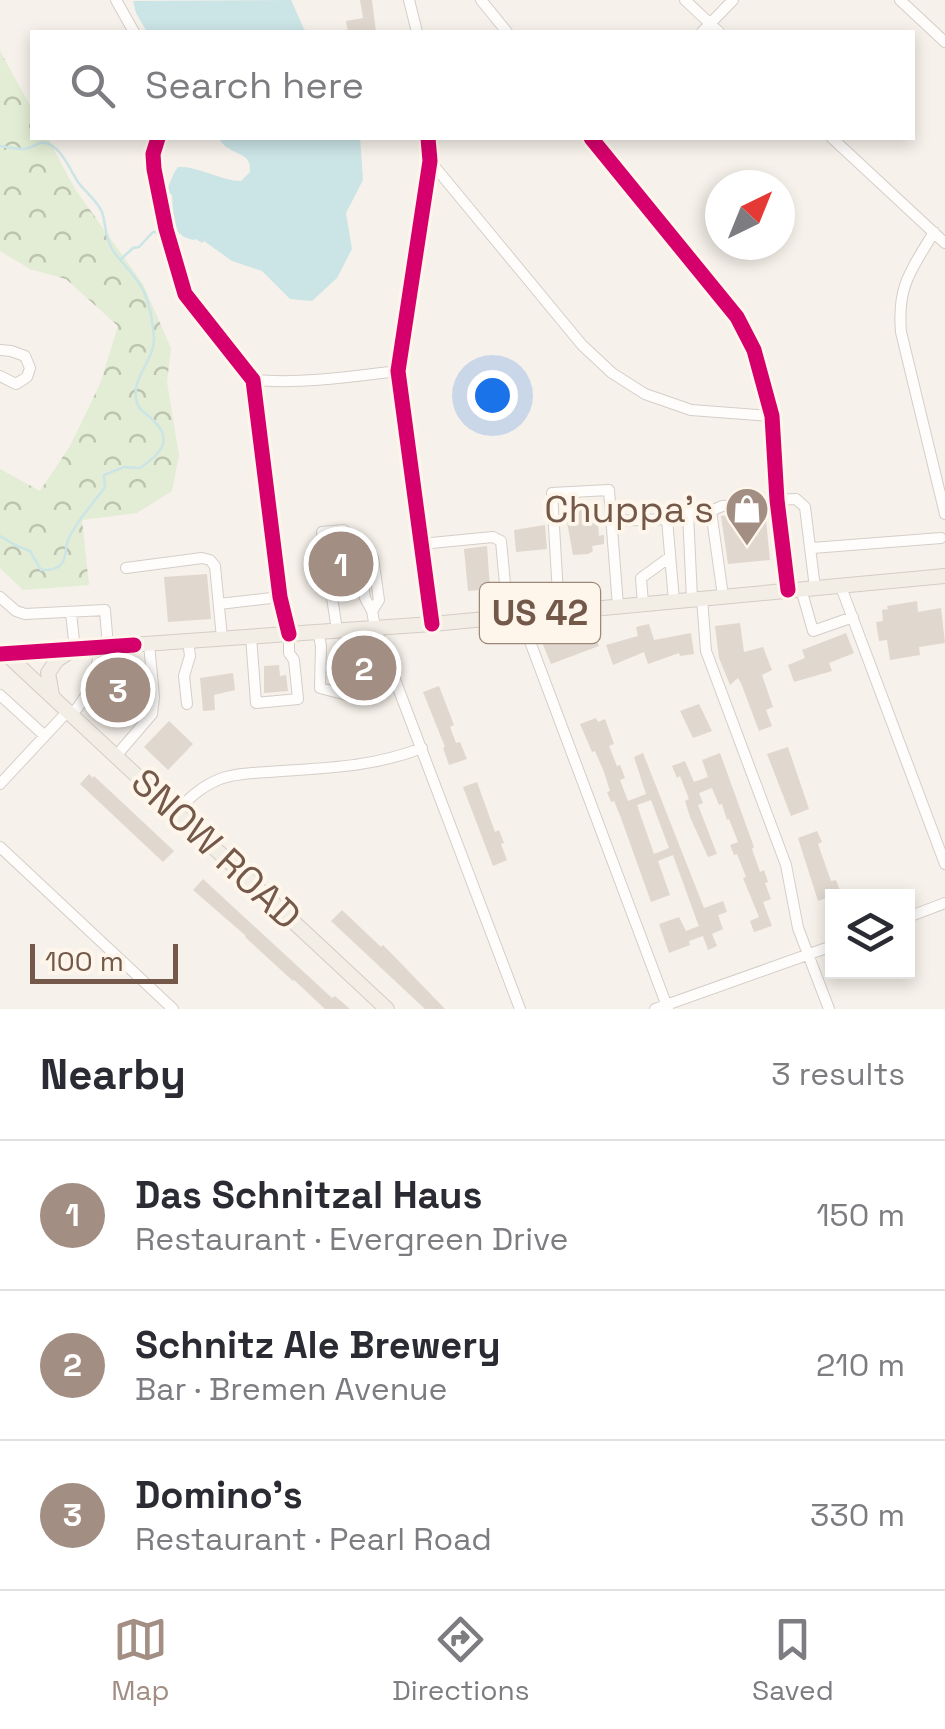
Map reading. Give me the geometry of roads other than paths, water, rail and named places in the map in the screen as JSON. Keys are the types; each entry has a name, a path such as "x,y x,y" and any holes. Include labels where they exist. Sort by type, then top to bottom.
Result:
{"main road":[{"name":"US 42","path":"2,652 432,624 945,576"},
{"path":"52,696 48,683 51,666 75,649"},
{"name":"SNOW ROAD","path":"2,652 388,1009"}],"street":[{"path":"116,0 133,30"},
{"path":"409,0 416,30"},
{"path":"481,0 505,30"},
{"path":"685,0 710,30 733,0"},
{"path":"900,0 945,42"},
{"path":"157,140 154,169 185,294 252,380 280,597 298,699 256,703 251,636"},
{"path":"428,140 430,160 398,371 432,624"},
{"path":"593,140 737,318 754,350 772,416 778,505 813,631 854,617"},
{"path":"834,140 945,242"},
{"path":"430,160 582,345 612,373 646,394 691,410 772,416"},
{"path":"934,232 903,286 899,310 945,514"},
{"path":"0,350 25,356 30,368 27,378 16,384 0,376"},
{"path":"252,380 321,381 398,371"},
{"path":"559,611 552,493 609,490 618,606"},
{"path":"612,521 667,518 742,504 768,510 796,500 803,503 812,548 801,589"},
{"path":"712,511 722,596"},
{"path":"688,513 706,651 786,865 798,928 829,1009"},
{"path":"667,518 674,600"},
{"path":"337,630 322,532 344,530 358,550 365,598 375,627 520,1009"},
{"path":"421,544 493,537 500,541 514,615 663,1008 825,949"},
{"path":"812,548 941,538"},
{"path":"643,603 642,578 670,557"},
{"path":"126,568 210,560 215,566 222,638"},
{"path":"841,587 945,864"},
{"path":"0,597 25,614 105,610 103,647 83,703 0,784"},
{"path":"219,604 280,597"},
{"path":"71,613 75,649"},
{"path":"318,632 320,688 352,696 394,680"},
{"path":"187,704 184,676 190,656 188,641"},
{"path":"116,756 152,714 149,644"},
{"path":"0,695 45,736"},
{"path":"176,812 192,796 221,778 360,765 422,748"},
{"path":"0,847 173,1009"},
{"path":"915,914 945,902"}],"water":[{"path":"291,0 306,30 146,30 133,1"},
{"path":"220,140 360,140 363,180 346,213 352,249 337,278 312,301 290,299 262,271 232,261 204,241 184,237 174,229 172,195 166,191 178,167 241,181 250,172 247,159"}],"waterway":[{"path":"0,146 23,149 43,143 51,145 100,208 110,244 141,286 150,309 153,346 135,395 138,406 160,428 164,441 158,453 140,468 124,467 104,475 105,487 71,533 64,561 58,567 41,570 30,551 0,536"},
{"path":"121,259 153,232 163,241"}],"place":[{"name":"Chuppa's","path":"747,547"},
{"name":"Das Schnitzal Haus","path":"341,564"},
{"name":"Schnitz Ale Brewery","path":"364,668"},
{"name":"Domino's","path":"118,690"}]}
